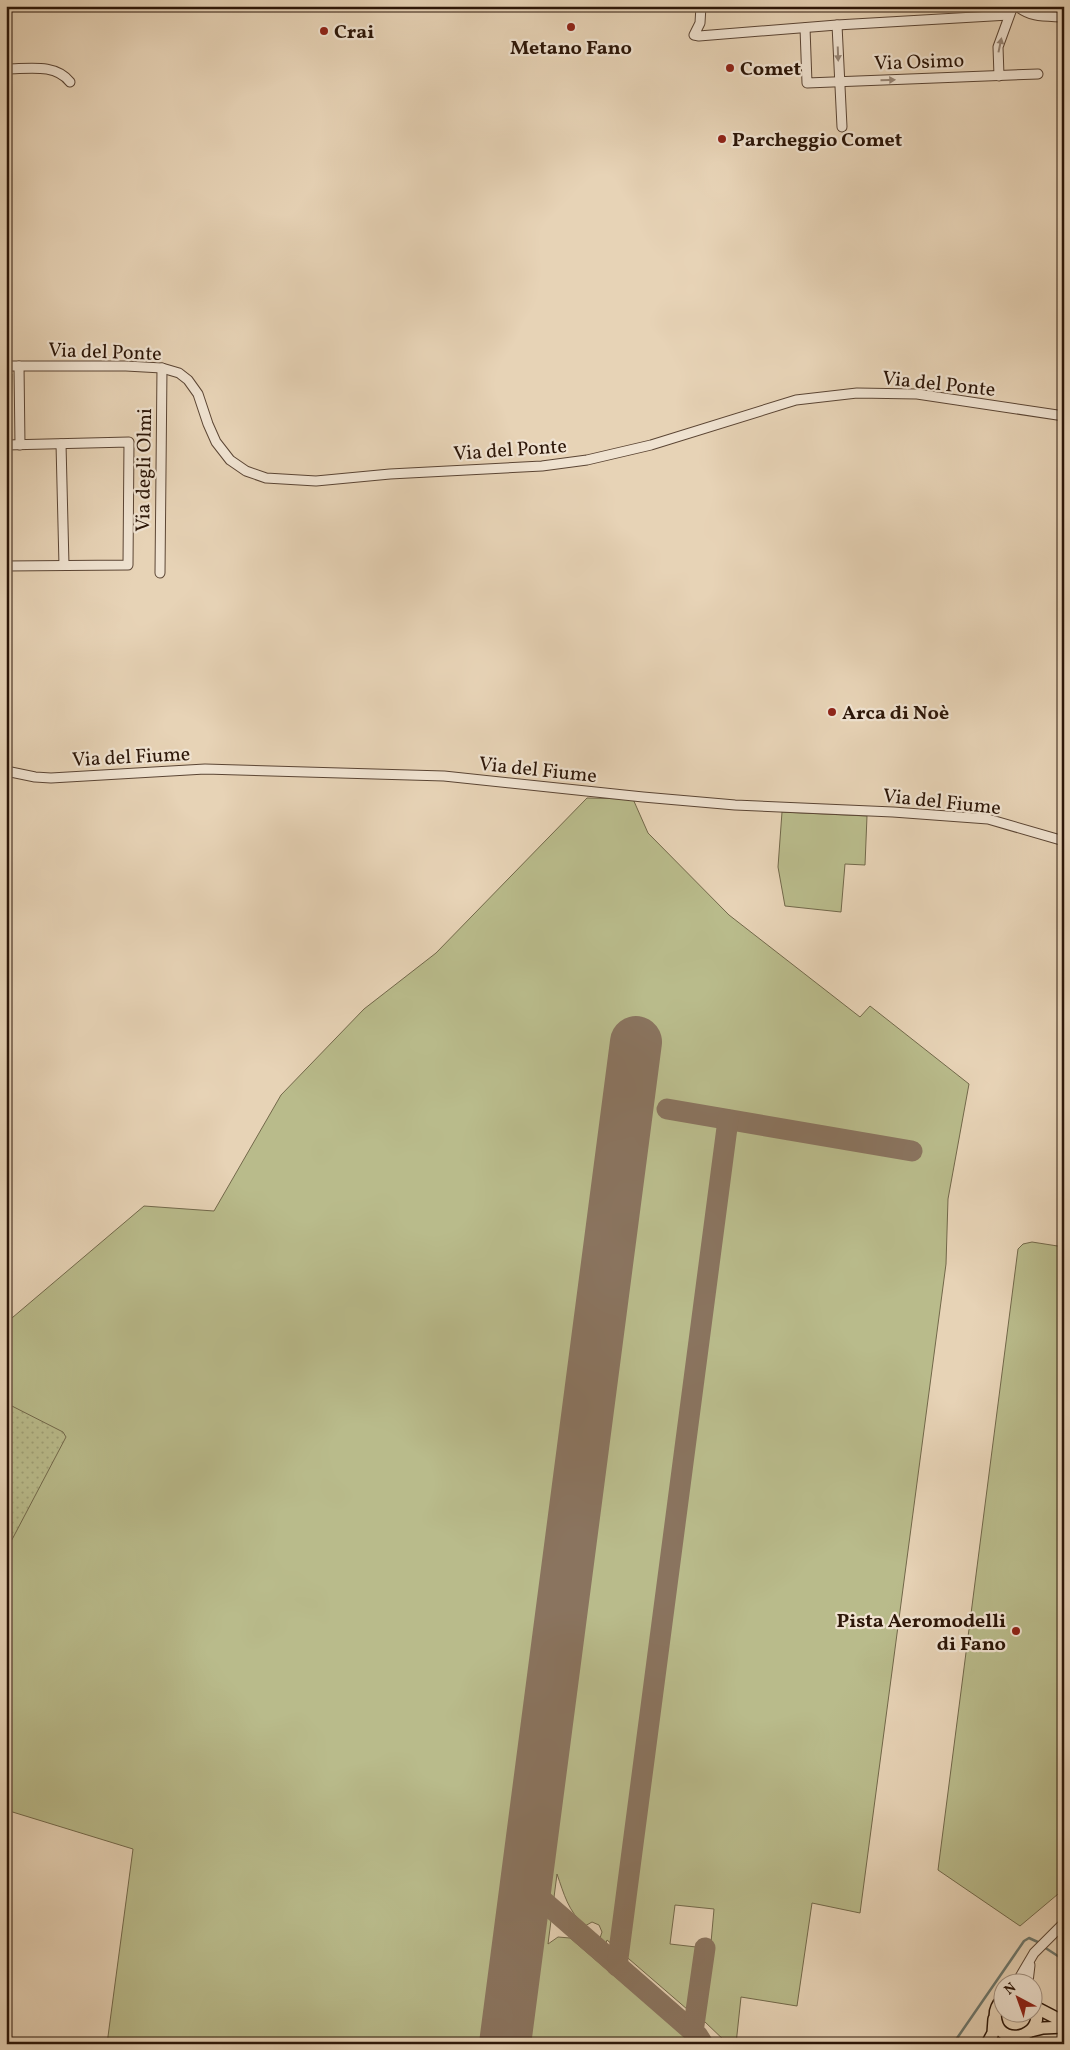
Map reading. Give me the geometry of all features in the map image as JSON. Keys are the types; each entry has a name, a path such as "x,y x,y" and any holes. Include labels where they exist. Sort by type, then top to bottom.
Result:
{"main road":[{"path":"1042,2009 1064,2022"},
{"path":"987,2044 993,2033 994,2022"},
{"path":"997,2022 999,2029 1009,2036"},
{"path":"1031,2031 1036,2022"},
{"path":"993,2044 1009,2036 1022,2036 1043,2028 1064,2027"}],"street":[{"path":"701,6 700,23 694,35 805,28 1013,9 1033,16 1064,16"},
{"path":"1000,76 998,47 1013,9"},
{"path":"700,23 711,34"},
{"path":"837,25 842,127"},
{"name":"Via Osimo","path":"805,28 807,83 1038,74"},
{"path":"6,69 48,68 65,75 70,82"},
{"name":"Via del Ponte","path":"6,366 126,366 162,368 179,373 188,380 198,394 216,442 230,460 246,471 256,475 266,478 286,479 316,480 542,466 587,460 651,445 796,400 857,393 917,394 1064,416"},
{"path":"19,366 20,444"},
{"name":"Via degli Olmi","path":"160,573 162,368"},
{"path":"6,445 128,442 128,565 6,566"},
{"path":"61,444 64,565"},
{"name":"Via del Fiume","path":"6,771 51,778 205,769 444,776 699,802 893,812 988,820 1064,841"},
{"path":"1023,1972 1034,1953 1064,1923"},
{"path":"1028,1972 1034,1953"}],"green space":[{"path":"6,374 12,374 11,421 6,421"},
{"path":"587,798 633,799 648,833 729,915 860,1017 870,1006 969,1084 948,1199 946,1264 860,1913 812,1903 797,2006 741,1997 736,2044 728,2044 704,2021 714,1909 675,1905 670,1944 705,1948 695,2016 607,1940 606,1943 600,1938 602,1932 599,1925 592,1922 585,1926 579,1920 567,1902 557,1874 548,1944 558,1937 570,1938 689,2040 688,2044 107,2044 133,1849 6,1810 6,1323 144,1206 214,1211 281,1095 364,1009 436,953"},
{"path":"782,812 867,816 865,865 845,864 841,912 785,906 778,867"},
{"name":"Pista Aeromodelli di Fano","path":"1032,1242 1064,1247 1064,1889 1020,1926 938,1870 1018,1249 1023,1244"},
{"path":"6,1403 63,1432 66,1437 6,1551"}],"waterway":[{"path":"953,2044 1024,1941 1029,1938 1040,1943"},
{"path":"1044,1947 1064,1960"}],"taxiway":[{"path":"667,1109 912,1151"},
{"path":"617,1966 728,1120"},
{"path":"526,1886 698,2036 703,2044"},
{"path":"693,2032 705,1948"}],"runway":[{"path":"505,2044 636,1042"}],"place":[{"name":"Metano Fano","path":"571,27"},
{"name":"Crai","path":"324,31"},
{"name":"Comet","path":"730,68"},
{"name":"Parcheggio Comet","path":"722,139"},
{"name":"Arca di Noè","path":"832,712"},
{"name":"Pista Aeromodelli di Fano","path":"1016,1631"}]}
